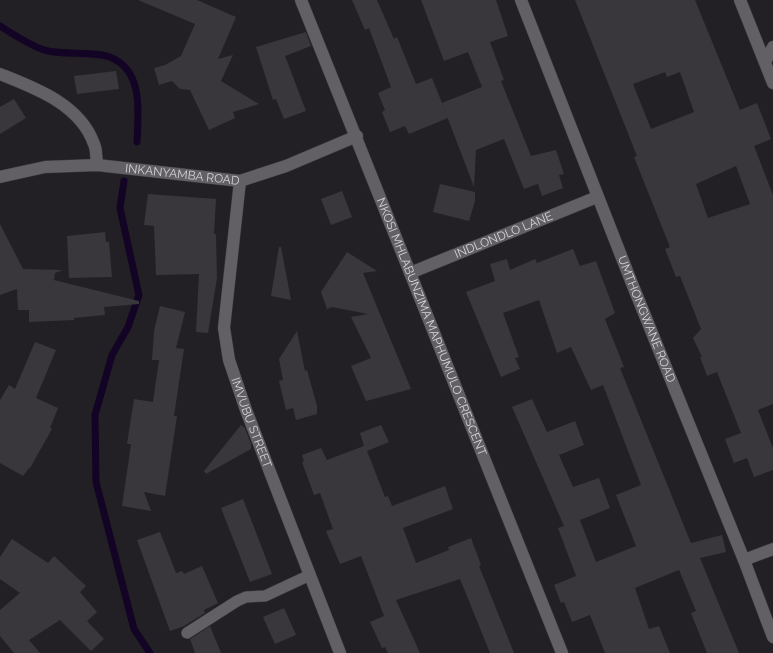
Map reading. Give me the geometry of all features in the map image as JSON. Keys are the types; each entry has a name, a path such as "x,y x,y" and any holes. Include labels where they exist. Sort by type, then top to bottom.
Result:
{"street":[{"name":"NKOSI MHLABUNZIMA MAPHUMULO CRESCENT","path":"301,0 357,136 410,273 562,653"},
{"name":"UMTHONGWANE ROAD","path":"521,0 598,197 744,560 773,637"},
{"path":"740,0 773,83"},
{"path":"765,62 773,47"},
{"path":"0,74 40,90 67,107 85,127 95,144 97,165"},
{"name":"INKANYAMBA ROAD","path":"0,177 45,167 97,165 240,181 286,166 357,136"},
{"name":"IMVUBU STREET","path":"240,181 224,328 229,360 246,410 340,653"},
{"name":"INDLONDLO LANE","path":"410,273 598,197"},
{"path":"744,560 773,549"}],"lane":[{"path":"187,633 237,601 246,598 265,596 310,575"}],"building":[{"path":"138,0 197,0 236,17 218,59 233,55 221,81 259,104 233,112 235,118 209,130 190,90 180,89 172,81 159,85 154,68 165,65 181,56 195,24"},
{"path":"352,0 377,0 394,39 397,37 416,84 432,78 448,118 409,134 405,126 390,132 382,112 385,110 378,93 391,87 369,28 365,30"},
{"path":"421,0 496,0 508,36 490,42 504,80 501,81 531,156 556,150 564,174 559,175 563,188 542,196 538,184 524,189 504,139 476,150 474,187 442,103 482,87 468,52 444,61"},
{"path":"575,0 695,0 740,110 757,103 771,139 754,146 773,195 773,404 758,410 773,448 773,470 754,477 747,458 734,463 725,439 741,433 717,372 707,376 700,357 702,357 693,338 701,329 680,276 676,277 665,249 670,247 634,157 637,156","holes":["665,72 667,77 680,72 694,112 651,129 633,84","736,166 750,204 708,218 696,184"]},
{"path":"306,32 311,46 285,56 306,111 284,119 276,99 273,100 256,47"},
{"path":"116,71 119,89 77,94 74,76"},
{"path":"14,99 26,118 0,134 0,107"},
{"path":"440,184 475,192 475,201 469,221 433,212"},
{"path":"342,191 352,217 331,225 321,199"},
{"path":"148,194 216,199 214,234 216,234 217,278 208,333 196,332 199,274 156,275 154,226 144,225"},
{"path":"0,224 23,269 63,270 55,273 54,280 139,301 139,304 104,307 105,315 74,318 74,320 29,322 29,310 18,310 17,289 0,295"},
{"path":"105,232 106,242 109,242 112,277 69,278 67,236"},
{"path":"279,247 281,247 291,300 271,296"},
{"path":"573,249 580,266 596,261 615,313 605,319 624,367 620,368 691,543 722,535 726,552 700,558 739,653 707,653 691,613 696,611 679,570 635,588 649,629 659,626 670,653 605,653 590,615 572,622 564,602 561,603 554,585 576,576 558,528 564,526 512,407 532,399 547,432 575,421 584,445 559,455 573,487 599,478 610,508 580,520 596,562 636,546 616,495 641,485 603,385 591,390 571,347 557,353 539,300 503,313 519,357 515,358 520,369 501,377 466,292 495,281 490,264 507,259 510,270 535,259 537,263"},
{"path":"347,252 377,271 363,273 411,389 366,401 351,366 371,358 351,317 368,314 332,307 327,309 321,292"},
{"path":"160,306 185,312 176,348 184,349 174,416 177,416 165,496 144,492 151,511 122,506 131,444 127,444 134,399 153,402 159,360 152,360 154,331"},
{"path":"297,331 305,371 307,370 317,406 317,414 296,420 293,408 286,410 279,381 283,380 279,359"},
{"path":"35,342 56,350 36,398 58,408 50,428 52,429 30,468 23,476 0,463 0,400 9,385 15,389"},
{"path":"241,425 245,428 251,444 251,449 206,474 204,471"},
{"path":"381,425 389,442 367,451 385,497 388,496 392,506 445,486 453,509 403,528 416,563 449,550 448,547 471,538 481,565 479,566 514,653 490,653 460,579 396,600 420,653 388,653 385,647 382,648 370,622 384,616 361,556 340,564 326,531 333,529 320,493 314,495 302,462 304,461 302,455 321,448 327,460 364,446 360,433"},
{"path":"243,499 272,574 250,582 221,508"},
{"path":"160,532 176,573 182,571 184,574 202,566 218,603 204,610 205,613 184,626 170,631 137,540"},
{"path":"12,539 48,563 54,556 86,586 80,592 97,612 87,621 104,639 91,651 60,620 29,640 40,653 14,653 0,636 0,610 20,593 0,579 0,557"},
{"path":"284,608 296,635 275,644 263,617"},
{"path":"210,626 221,653 195,653 190,639"}],"waterway":[{"path":"0,26 36,47 48,51 106,56 122,64 130,73 137,95 137,142"},
{"path":"124,181 120,208 139,295 128,327 112,355 95,415 96,482 134,629 150,653"}]}
